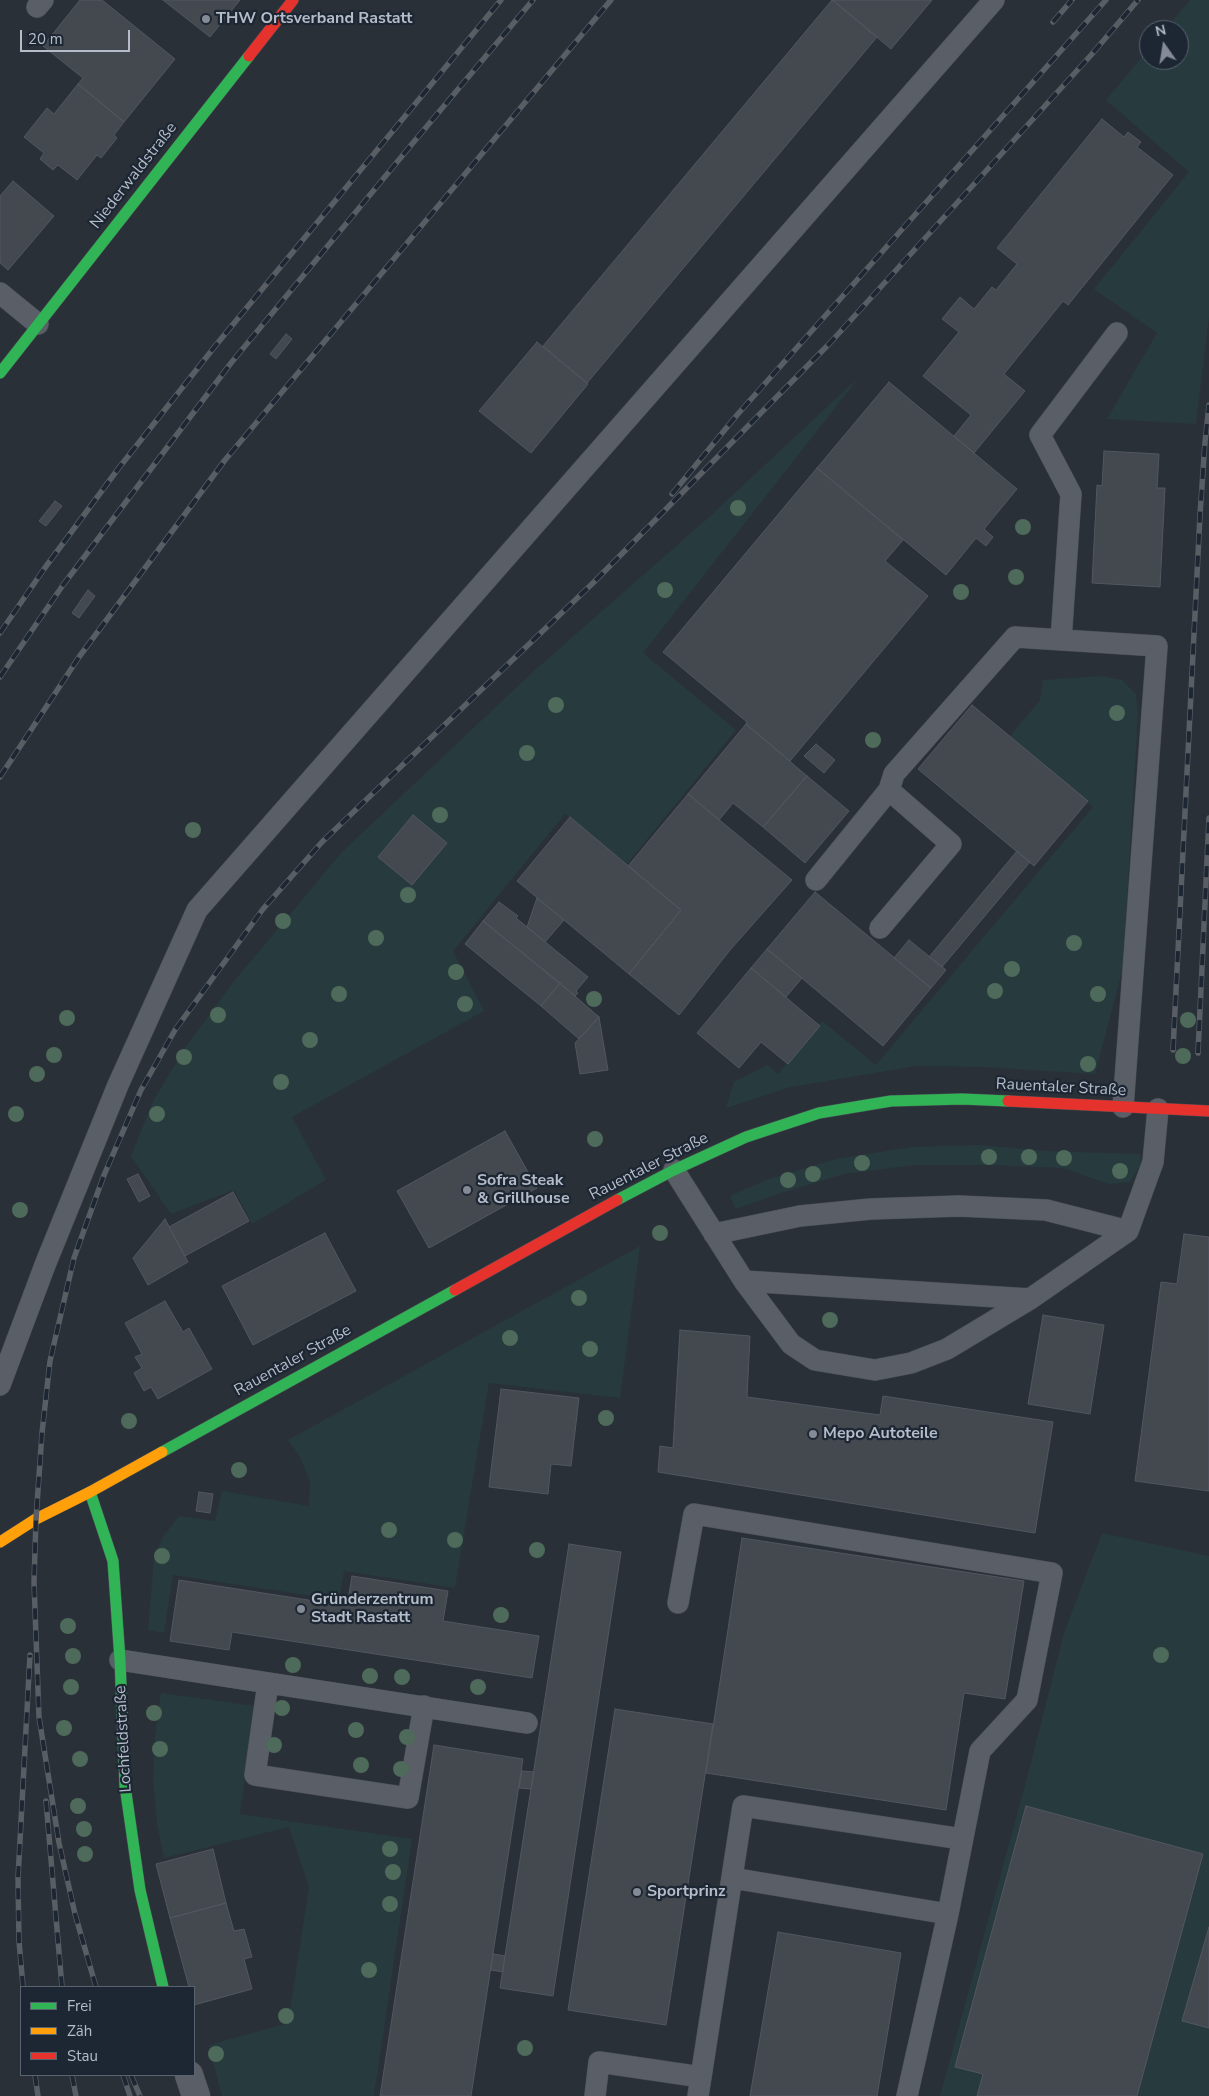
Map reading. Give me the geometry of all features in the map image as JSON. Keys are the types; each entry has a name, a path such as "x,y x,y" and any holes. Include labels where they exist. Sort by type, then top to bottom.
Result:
{"street":[{"name":"Niederwaldstraße","path":"0,373 293,0"},
{"name":"Rauentaler Straße","path":"0,1542 36,1519 90,1492 674,1170 755,1134 819,1113 891,1101 962,1099 1209,1111"},
{"name":"Lochfeldstraße","path":"90,1492 113,1561 120,1660 125,1786 140,1890 162,1986"},
{"path":"189,2076 196,2096"}],"lane":[{"path":"0,1385 45,1265 118,1085 197,910 994,0"},
{"path":"0,293 38,324"},
{"path":"1061,640 1071,494 1040,435 1117,333"},
{"path":"816,880 889,790 894,774 1014,637 1157,646 1123,1107"},
{"path":"880,928 951,844 889,790"},
{"path":"674,1170 744,1281 791,1344 815,1360 875,1370 911,1363 947,1350 1030,1298 1128,1231 1153,1162 1158,1109"},
{"path":"714,1234 800,1216 871,1209 959,1206 1046,1210 1128,1231"},
{"path":"744,1281 1030,1298"},
{"path":"678,1603 694,1514 1052,1573 1027,1700 980,1751 948,1914 907,2096"},
{"path":"120,1660 527,1723"},
{"path":"268,1683 255,1775 408,1798 424,1706"},
{"path":"595,2096 600,2062 699,2086 742,1806 962,1839"},
{"path":"732,1878 948,1914"}],"green space":[{"path":"1190,0 1209,0 1209,318 1196,424 1107,419 1157,333 1094,289 1189,172 1106,100 1139,61 1139,70 1189,70 1189,20 1173,20"},
{"path":"860,376 643,653 736,730 627,864 565,814 453,951 484,1011 292,1117 326,1180 252,1224 234,1190 171,1214 131,1156 153,1101 185,1048 231,985 342,852 536,669 707,519"},
{"path":"1102,676 1122,680 1136,694 1138,715 1123,968 1095,1074 985,1067 916,1066 791,1087 726,1108 734,1082 767,1065 778,1074 822,1021 876,1065 1093,807 1010,736 1040,700 1043,680"},
{"path":"978,1145 1047,1151 1140,1154 1141,1164 1130,1182 1109,1184 1063,1168 990,1165 914,1165 844,1174 736,1209 730,1196 769,1179 836,1159 912,1147"},
{"path":"640,1246 620,1398 489,1383 455,1588 344,1571 339,1600 173,1575 164,1633 148,1630 154,1557 162,1538 179,1516 215,1521 222,1491 309,1506 310,1481 299,1455 288,1440"},
{"path":"1102,1533 1209,1556 1209,2096 940,2096 1027,1778 1064,1633"},
{"path":"161,1693 255,1706 240,1814 412,1839 374,2096 222,2096 209,2045 288,2023 309,1887 289,1827 164,1858 157,1824 153,1778 155,1737"}],"building":[{"path":"80,0 102,0 175,59 124,122 78,84 83,78 43,46"},
{"name":"THW Ortsverband Rastatt","path":"163,0 240,0 210,37"},
{"path":"832,0 877,37 587,383 543,346"},
{"path":"833,0 932,0 891,49"},
{"path":"78,84 124,122 114,135 117,138 101,158 97,155 77,180 58,165 53,170 40,159 44,153 24,137 47,108 54,114"},
{"path":"1102,119 1124,137 1128,132 1141,142 1137,147 1173,175 1068,305 1063,301 1004,374 1025,391 974,453 954,436 971,415 923,376 959,332 942,319 960,297 974,309 992,287 996,290 1017,264 997,248"},
{"path":"13,181 54,216 8,270 0,263 0,196"},
{"path":"286,334 292,339 276,359 270,354"},
{"path":"537,342 588,384 531,453 479,411"},
{"path":"889,382 1017,489 984,529 993,537 986,546 976,538 946,575 817,468"},
{"path":"1104,451 1159,454 1157,488 1165,488 1160,587 1092,583 1097,485 1102,486"},
{"path":"817,468 903,540 885,561 928,596 790,761 746,724 747,722 663,652"},
{"path":"55,501 62,506 46,526 39,521"},
{"path":"88,590 95,596 79,618 72,613"},
{"path":"972,705 1088,801 1034,866 918,769"},
{"path":"746,724 807,776 763,827 733,803 719,820 688,794"},
{"path":"816,744 835,760 824,773 804,756"},
{"path":"807,776 849,811 805,863 763,827"},
{"path":"688,794 792,880 730,950 679,1015 629,974 681,910 628,866"},
{"path":"413,815 447,843 412,885 378,857"},
{"path":"570,817 681,910 629,974 517,881"},
{"path":"1017,851 1030,862 942,967 929,957"},
{"path":"815,892 931,988 883,1046 767,949"},
{"path":"537,898 564,920 545,942 527,927"},
{"path":"499,902 518,916 516,918 588,977 576,991 578,993 575,996 483,921"},
{"path":"483,921 560,983 541,1006 465,944"},
{"path":"909,940 946,970 931,988 894,958"},
{"path":"767,949 802,978 786,997 751,968"},
{"path":"751,968 820,1026 788,1064 761,1042 739,1068 697,1033"},
{"path":"560,983 599,1017 579,1039 541,1006"},
{"path":"599,1017 608,1070 580,1074 575,1043"},
{"name":"Sofra Steak & Grillhouse","path":"505,1131 537,1188 429,1248 397,1191"},
{"path":"138,1174 150,1196 139,1202 127,1179"},
{"path":"233,1192 249,1221 185,1256 169,1227"},
{"path":"165,1219 188,1262 148,1285 133,1258"},
{"path":"325,1233 356,1291 253,1345 222,1286"},
{"path":"1184,1234 1209,1237 1209,1491 1135,1481 1161,1282 1177,1284"},
{"path":"165,1301 183,1332 189,1328 212,1369 158,1399 151,1387 144,1391 134,1373 142,1368 135,1357 142,1354 125,1323"},
{"path":"1043,1315 1104,1325 1090,1414 1028,1404"},
{"path":"680,1330 750,1336 747,1397 880,1415 883,1396 1053,1422 1035,1533 658,1472 660,1446 673,1448"},
{"path":"501,1389 579,1398 571,1466 551,1464 548,1494 489,1487"},
{"path":"199,1492 213,1494 210,1513 196,1511"},
{"path":"742,1538 1024,1581 1005,1699 964,1693 946,1810 706,1773"},
{"path":"569,1544 621,1552 553,1996 500,1988"},
{"path":"352,1576 448,1591 443,1621 539,1636 532,1678 232,1632 229,1650 170,1641 179,1580 347,1606"},
{"name":"Sportprinz","path":"615,1709 713,1724 666,2025 568,2010"},
{"path":"434,1745 523,1759 471,2096 380,2096"},
{"path":"522,1771 534,1772 531,1789 519,1788"},
{"path":"1026,1806 1203,1854 1137,2096 977,2096 983,2074 955,2067"},
{"path":"213,1849 226,1903 170,1918 156,1864"},
{"path":"226,1903 234,1931 244,1929 252,1957 244,1959 252,1989 195,2005 195,1986 189,1986 170,1918"},
{"path":"1209,1927 1209,2028 1182,2021"},
{"path":"778,1932 901,1953 877,2096 750,2096"},
{"path":"493,1954 505,1956 503,1972 491,1970"}],"railway":[{"path":"0,633 44,569 118,469 216,345 501,0"},
{"path":"0,677 63,585 231,363 533,0"},
{"path":"0,777 79,657 225,460 611,0"},
{"path":"1053,22 1072,0"},
{"path":"672,494 737,415 1106,0"},
{"path":"96,1986 75,1914 59,1843 39,1717 34,1582 36,1519 42,1433 50,1361 74,1258 104,1175 141,1090 175,1030 263,909 322,842 594,582 830,343 1092,54 1138,0"},
{"path":"1173,1050 1200,515 1209,405"},
{"path":"1198,1053 1209,818"},
{"path":"23,1986 19,1941 18,1878 30,1655"},
{"path":"46,1801 62,1986"},
{"path":"35,2076 38,2096"},
{"path":"72,2076 76,2096"},
{"path":"123,2076 130,2096"},
{"path":"131,2076 140,2096"}],"traffic: fast":[{"path":"0,373 249,56"},
{"path":"617,1200 674,1170 746,1137 819,1113 891,1101 962,1099 1008,1101"},
{"path":"162,1452 455,1290"},
{"path":"90,1492 113,1561 120,1660 125,1786 140,1890 163,1986"}],"traffic: slow":[{"path":"0,1542 36,1519 90,1492 162,1452"}],"traffic: jam":[{"path":"249,56 293,0"},
{"path":"1008,1101 1209,1111"},
{"path":"455,1290 617,1200"}],"place":[{"name":"THW Ortsverband Rastatt","path":"206,19"},
{"name":"Sofra Steak & Grillhouse","path":"467,1190"},
{"name":"Mepo Autoteile","path":"813,1434"},
{"name":"Gründerzentrum Stadt Rastatt","path":"301,1609"},
{"name":"Sportprinz","path":"637,1892"}]}
